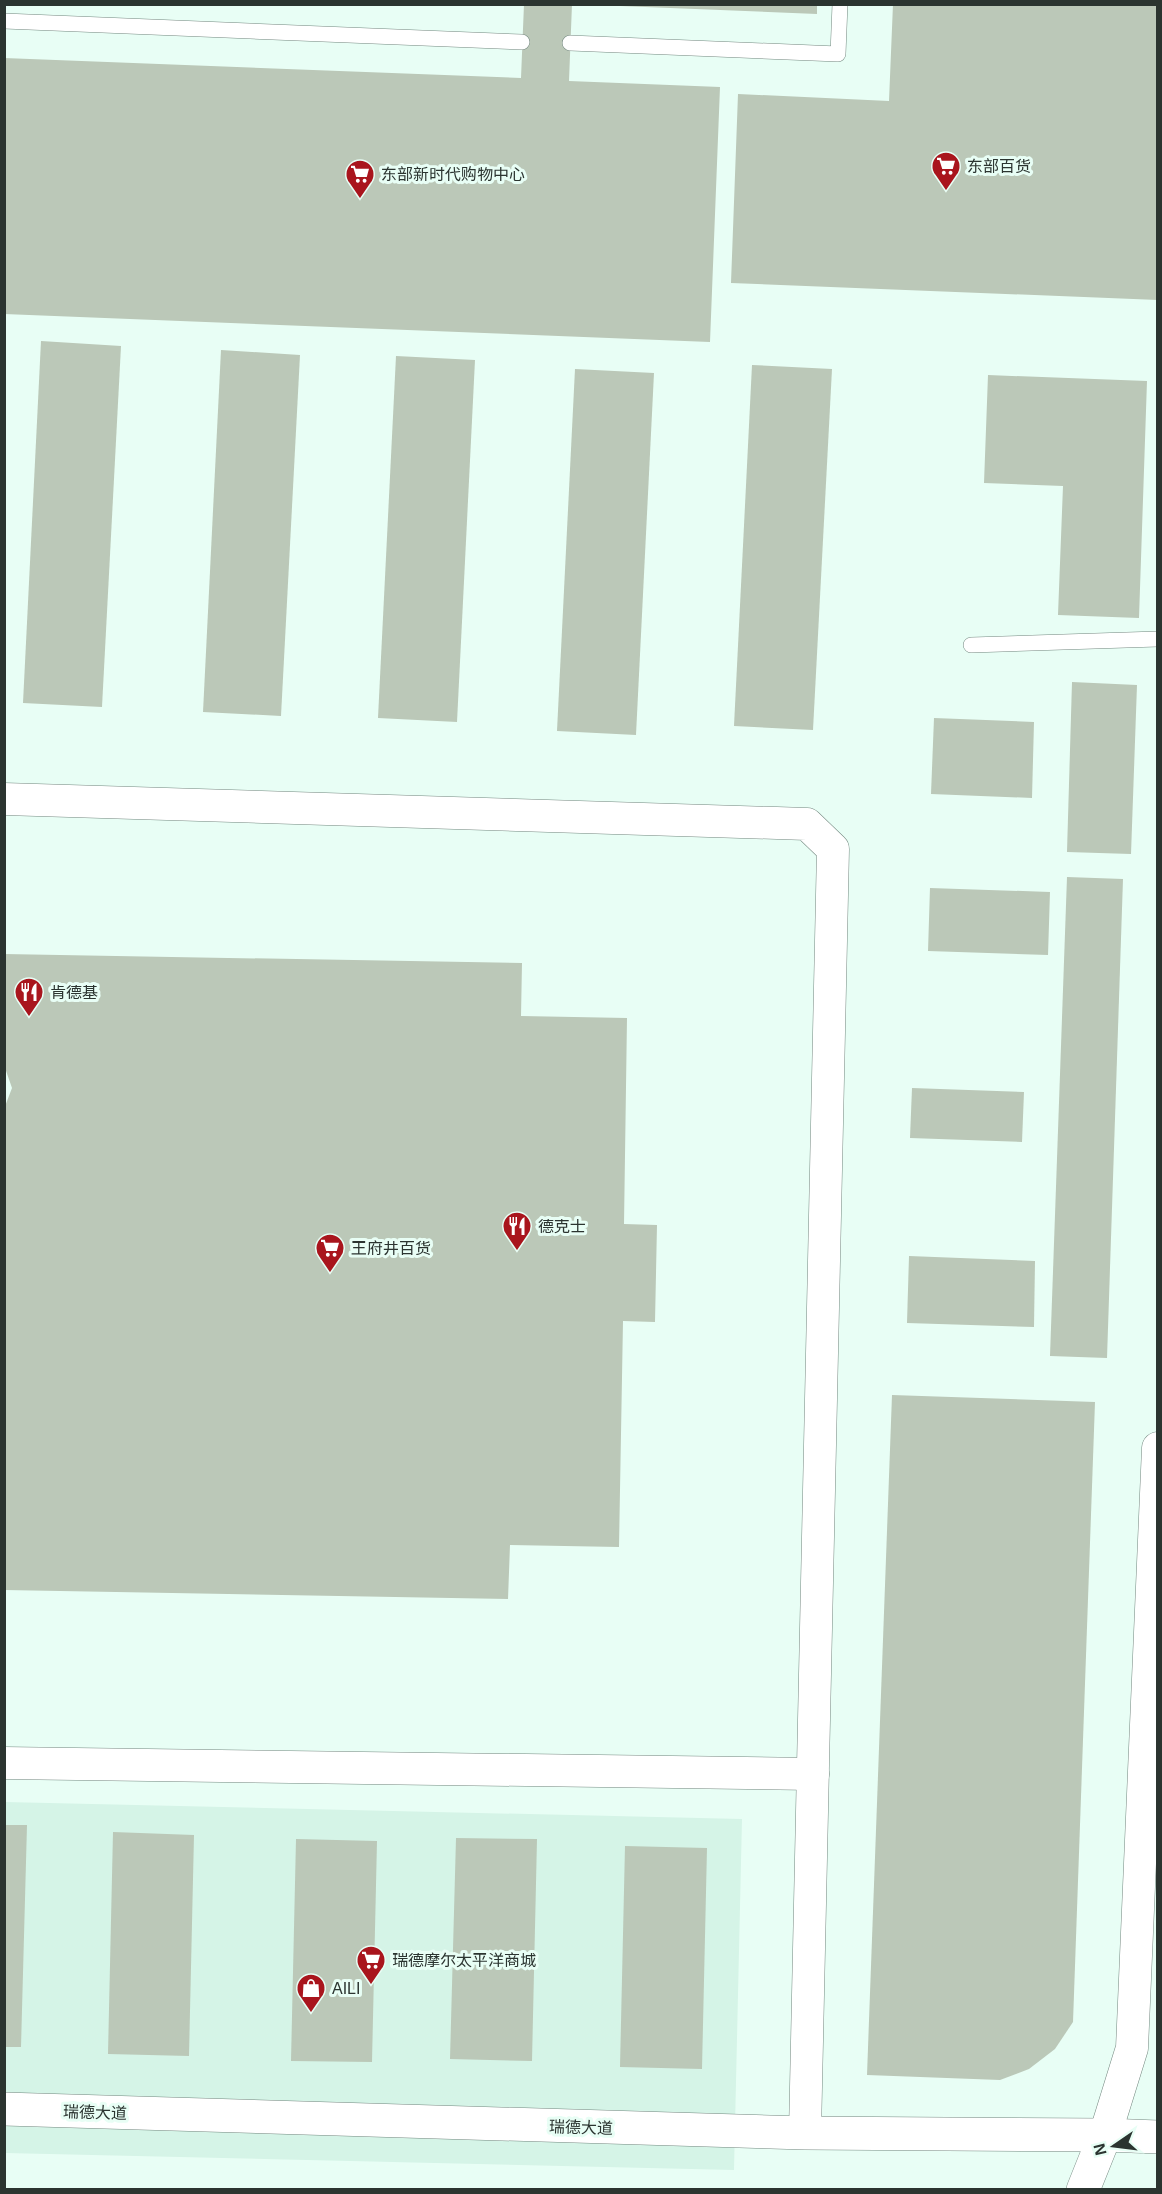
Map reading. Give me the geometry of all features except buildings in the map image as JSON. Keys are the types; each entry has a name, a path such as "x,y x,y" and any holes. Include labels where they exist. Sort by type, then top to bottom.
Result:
{"street":[{"path":"4,799 807,824 833,849 804,2133"},
{"path":"1083,2190 1105,2135 1132,2049 1158,1448"},
{"path":"4,1763 813,1774"},
{"name":"瑞德大道","path":"4,2109 804,2133 1105,2135 1158,2138"}],"lane":[{"path":"570,44 838,54 840,4"},
{"path":"4,21 522,42"},
{"path":"971,645 1158,639"}],"shaded area":[{"name":"瑞德摩尔太平洋商城","path":"5,1802 742,1819 734,2170 5,2153"}],"place":[{"name":"东部百货","path":"946,192"},
{"name":"东部新时代购物中心","path":"360,200"},
{"name":"肯德基","path":"29,1018"},
{"name":"德克士","path":"517,1252"},
{"name":"王府井百货","path":"330,1274"},
{"name":"瑞德摩尔太平洋商城","path":"371,1986"},
{"name":"AILI","path":"311,2014"}]}
